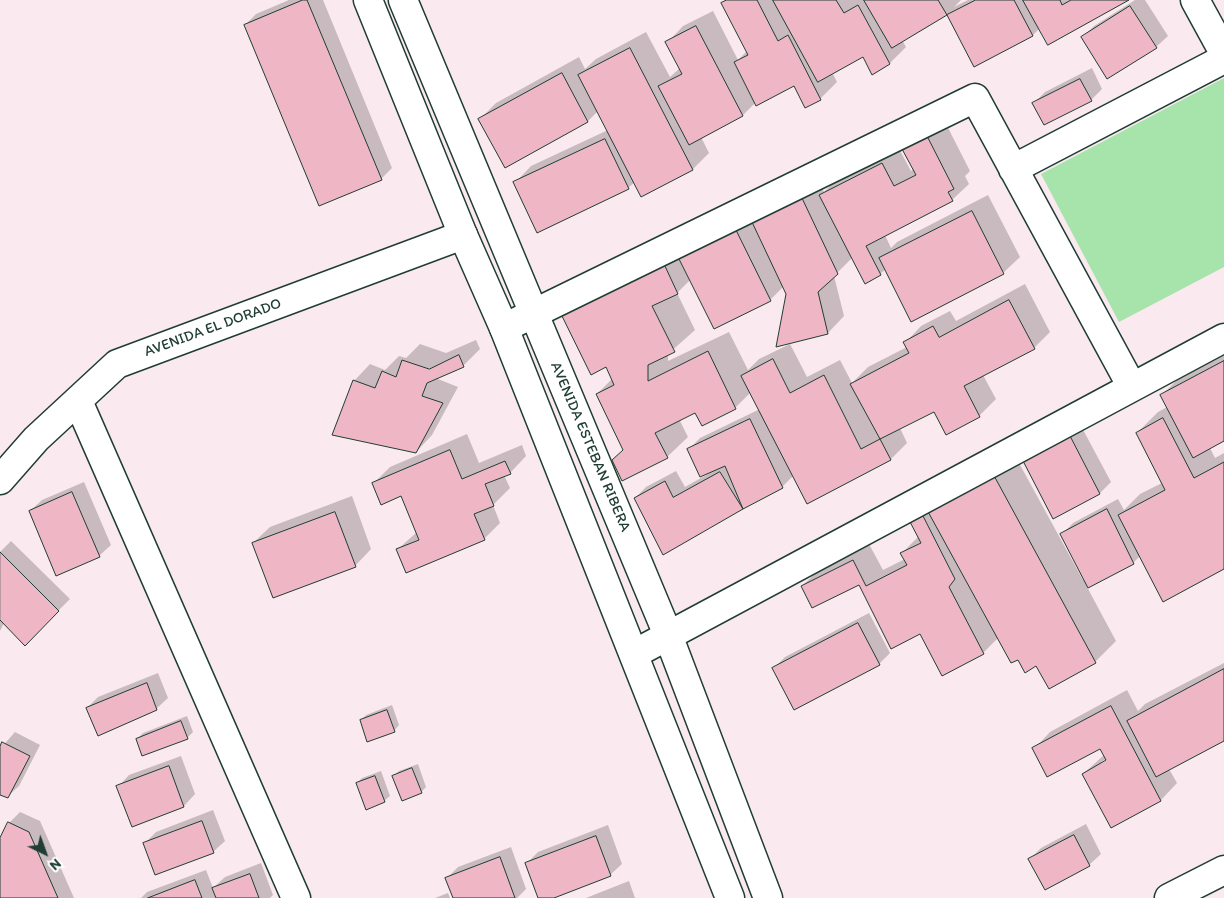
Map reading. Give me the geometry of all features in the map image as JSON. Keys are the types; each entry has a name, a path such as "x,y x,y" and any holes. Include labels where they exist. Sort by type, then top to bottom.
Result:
{"street":[{"path":"368,0 463,235 504,328 730,898"},
{"name":"AVENIDA ESTEBAN RIBERA","path":"404,0 668,635 768,898"},
{"path":"1196,0 1224,53"},
{"path":"1013,169 1224,59"},
{"path":"504,328 975,98 1132,387"},
{"name":"AVENIDA EL DORADO","path":"0,480 36,439 117,364 463,235"},
{"path":"634,654 1224,338"},
{"path":"78,401 296,898"},
{"path":"1169,898 1224,870"}],"green space":[{"path":"1224,78 1224,267 1119,322 1041,174"}],"building":[{"path":"307,0 382,180 319,206 244,25"},
{"path":"727,0 757,0 778,41 788,35 821,100 805,108 794,86 756,106 734,62 748,55 721,3"},
{"path":"773,0 836,0 844,13 858,5 890,64 872,75 863,57 818,82"},
{"path":"864,0 938,0 947,15 892,48"},
{"path":"976,0 1014,0 1033,36 974,67 947,15"},
{"path":"1023,0 1060,0 1062,5 1071,0 1129,0 1048,45"},
{"path":"1130,6 1157,48 1107,79 1081,37"},
{"path":"696,26 743,116 689,145 658,86 682,74 665,42"},
{"path":"630,48 693,170 641,197 578,75"},
{"path":"562,73 588,122 505,168 478,119"},
{"path":"1080,79 1092,101 1044,125 1032,103"},
{"path":"927,136 954,189 948,192 953,201 866,246 881,275 865,284 819,195 882,163 894,186 916,175 902,149"},
{"path":"605,139 629,189 537,233 513,182"},
{"path":"801,196 838,274 818,292 828,334 776,347 786,294 751,220"},
{"path":"972,211 1004,274 911,322 879,258"},
{"path":"734,226 771,301 714,329 677,255"},
{"path":"664,264 678,294 652,306 675,352 648,365 648,381 708,351 736,409 702,426 695,413 655,433 668,458 622,481 612,460 623,450 596,394 614,385 606,367 591,375 561,314"},
{"path":"1009,300 1035,349 964,386 980,417 946,435 934,412 880,439 850,384 909,353 903,342 933,326 939,337"},
{"path":"459,355 464,367 427,383 422,396 443,403 416,453 332,435 353,380 375,388 382,371 396,377 402,360 429,369"},
{"path":"773,359 790,393 824,375 861,449 880,439 891,460 807,504 741,376"},
{"path":"1224,361 1224,441 1193,458 1160,395"},
{"path":"1163,418 1194,478 1224,462 1224,569 1163,602 1118,515 1165,490 1136,433"},
{"path":"750,419 783,488 743,509 725,466 700,477 687,449"},
{"path":"1069,434 1100,494 1053,519 1022,459"},
{"path":"450,450 462,479 505,461 511,474 485,484 494,506 474,514 485,540 406,573 396,549 419,540 401,496 381,505 372,483"},
{"path":"720,472 743,509 663,555 634,498 665,481 673,497"},
{"path":"992,472 1096,663 1049,689 1036,666 1025,673 1018,660 1011,663 926,508"},
{"path":"72,492 100,557 56,576 29,511"},
{"path":"1107,509 1134,564 1088,588 1060,534"},
{"path":"335,512 356,567 273,598 252,543"},
{"path":"922,514 955,579 949,587 984,654 942,676 920,634 891,649 859,585 812,608 801,586 853,560 866,586 907,565 900,553 921,543 909,520"},
{"path":"0,552 59,611 25,646 0,620"},
{"path":"858,623 880,665 794,710 772,668"},
{"path":"1224,669 1224,741 1156,777 1127,721"},
{"path":"147,683 157,710 98,736 86,708"},
{"path":"1111,706 1161,801 1111,828 1082,774 1106,760 1100,749 1047,777 1032,748"},
{"path":"387,710 395,732 367,742 360,720"},
{"path":"181,721 188,739 142,756 136,739"},
{"path":"2,742 30,756 8,798 0,795 0,747"},
{"path":"169,766 184,807 132,827 116,786"},
{"path":"412,768 422,793 402,801 392,776"},
{"path":"375,776 385,802 366,810 356,783"},
{"path":"202,821 214,853 155,875 143,843"},
{"path":"8,822 29,832 58,898 0,898 0,838"},
{"path":"1074,835 1090,866 1045,890 1028,859"},
{"path":"596,836 611,876 554,898 538,898 525,863"},
{"path":"500,857 515,898 453,898 445,878"},
{"path":"250,874 259,898 216,898 212,888"},
{"path":"195,880 202,898 148,898"}]}
